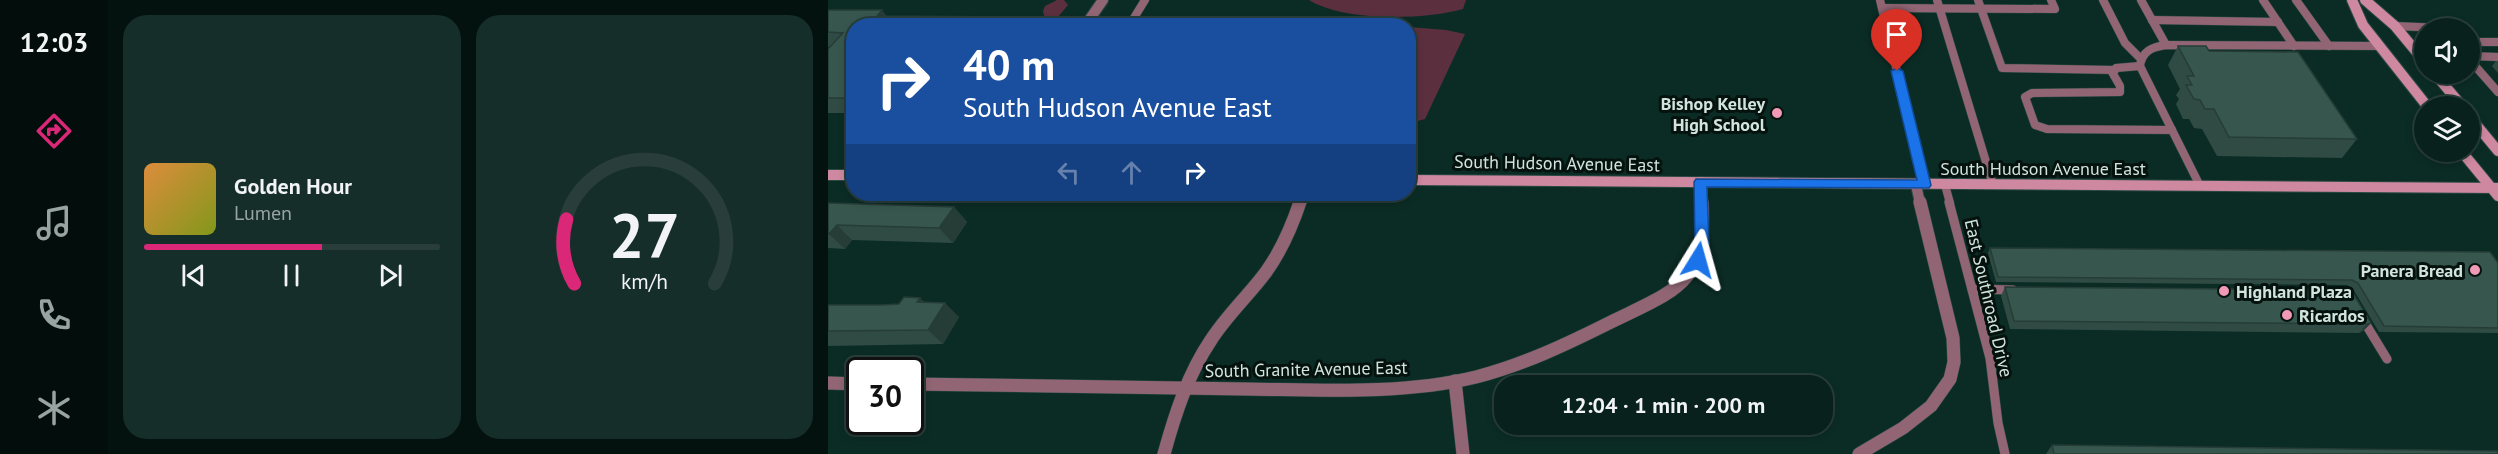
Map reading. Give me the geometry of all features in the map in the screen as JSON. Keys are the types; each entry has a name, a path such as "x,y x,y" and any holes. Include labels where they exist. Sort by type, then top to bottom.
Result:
{"street":[{"path":"1090,18 1102,0"},
{"path":"2352,0 2363,26 2419,96"},
{"path":"2365,0 2395,26 2414,49"},
{"path":"2443,84 2453,96"},
{"path":"2480,129 2498,151"},
{"path":"2471,162 2496,191"},
{"path":"828,175 846,175"},
{"name":"South Hudson Avenue East","path":"1416,180 2200,186 2496,191"},
{"name":"South Granite Avenue East","path":"924,384 1360,390 1455,381 1497,370 1565,345 1674,288 1698,260 1702,244 1701,182"},
{"path":"1858,454 1916,419 1934,403 1947,384 1954,363 1953,338 1920,185"},
{"path":"1164,454 1171,426 1204,351 1224,320 1266,271 1284,243 1300,201"},
{"path":"1455,381 1463,454"},
{"path":"828,383 846,384"}],"lane":[{"path":"1134,18 1145,0"},
{"path":"1937,0 1993,185"},
{"path":"1978,0 2002,68 2115,70 2140,62 2146,51 2166,45 2379,46"},
{"path":"1920,185 1881,4 1939,9 2055,9 2051,0"},
{"path":"2103,0 2125,43 2140,62 2200,186"},
{"path":"2141,0 2166,45"},
{"path":"2263,0 2294,46"},
{"path":"2296,0 2329,46"},
{"path":"2152,21 2278,22"},
{"path":"2395,26 2414,27"},
{"path":"2480,42 2498,42"},
{"path":"2480,58 2498,57"},
{"path":"2115,70 2112,72 2120,86 2120,92 2032,93 2025,97 2035,124 2047,129 2172,130"},
{"path":"2480,71 2498,92"},
{"name":"East Southroad Drive","path":"1945,185 1990,358 1998,423 2005,454"},
{"path":"1972,289 2019,290"},
{"path":"2358,311 2387,359"}],"shaded area":[{"path":"1057,0 1064,0 1068,5 1058,17 1054,18 1045,18 1043,11 1045,6"},
{"path":"1309,0 1466,0 1463,9 1447,13 1385,17 1342,12"},
{"path":"1416,28 1465,34 1425,119 1416,121"}],"building":[{"path":"828,10 882,10 877,16 1012,17 846,18 846,98 828,98 828,49 843,33 828,32"},
{"path":"2178,46 2206,46 2209,51 2298,52 2357,139 2229,137 2214,109 2205,109 2200,100 2194,99 2186,85 2192,85 2187,76 2194,76"},
{"path":"828,203 954,207 939,228 837,225 828,234"},
{"path":"1990,248 2490,252 2498,263 2498,328 2384,326 2358,283 2352,280 1998,277"},
{"path":"2005,287 2351,290 2371,323 2014,321"},
{"path":"904,297 920,298 917,302 945,303 928,330 828,331 828,305 899,304"},
{"path":"2052,445 2498,451 2498,454 2054,454"}],"place":[{"name":"Bishop Kelley High School","path":"1777,113"},
{"name":"Panera Bread","path":"2475,270"},
{"name":"Highland Plaza","path":"2224,291"},
{"name":"Ricardos","path":"2287,315"}],"route":[{"path":"1698,260 1702,244 1701,182 1924,185 1897,71"}]}
